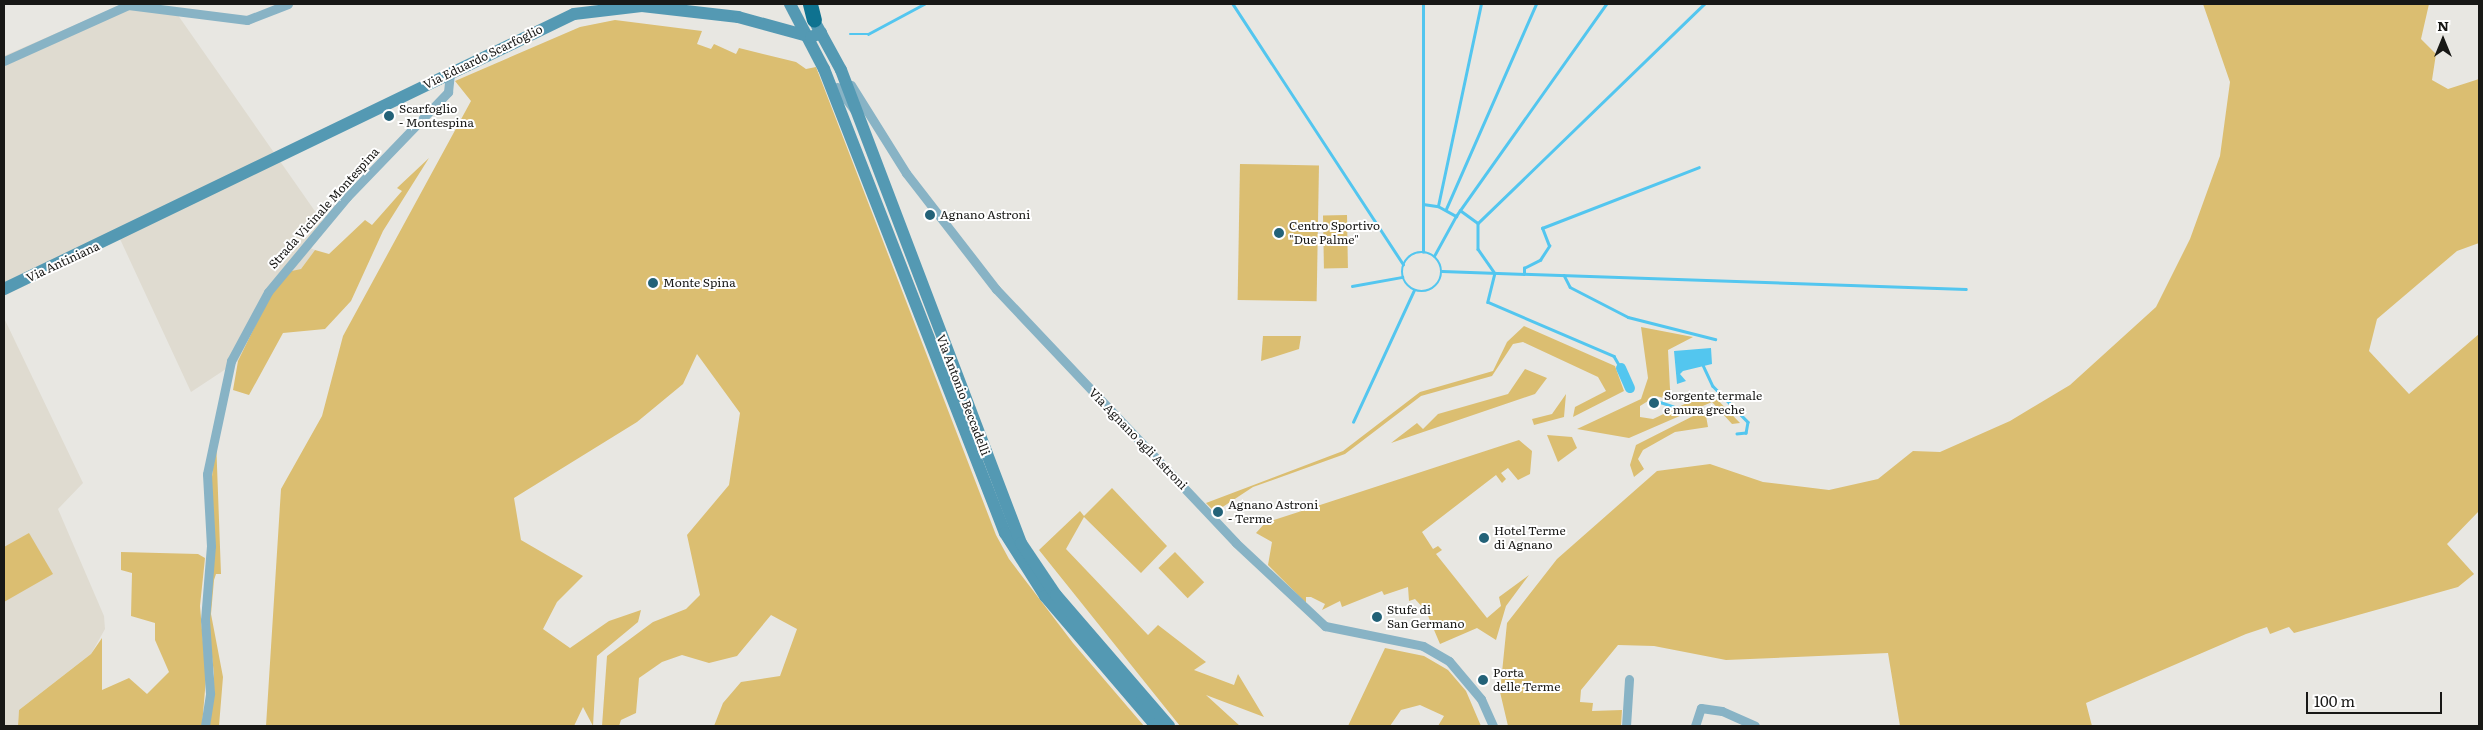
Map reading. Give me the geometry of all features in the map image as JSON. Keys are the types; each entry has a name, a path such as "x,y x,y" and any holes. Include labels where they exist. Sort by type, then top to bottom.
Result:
{"highway":[{"path":"810,4 816,29"}],"main road":[{"path":"797,6 816,29"},
{"path":"782,29 794,21 797,6"},
{"name":"Via Eduardo Scarfoglio","path":"122,235 558,20 603,7 733,16 782,29 816,29"},
{"name":"Via Antonio Beccadelli","path":"816,29 824,69 1005,533 1045,596 1156,726"},
{"name":"Via Antonio Beccadelli","path":"816,29 841,70 1021,543 1056,595 1169,726"},
{"name":"Via Antiniana","path":"4,289 122,235"}],"street":[{"path":"4,61 128,5 247,20 288,4"},
{"path":"824,69 856,112 880,134"},
{"name":"Via Agnano agli Astroni","path":"841,70 880,134 933,210 1027,325 1310,615 1342,633 1436,652 1471,684 1493,726"},
{"name":"Strada Vicinale Montespina","path":"205,726 210,693 205,620 211,546 207,474 231,361 268,292 347,198 448,92 450,73"},
{"path":"1626,726 1629,679"},
{"path":"1695,726 1701,708 1722,711 1755,726"}],"shaded area":[{"path":"123,4 175,11 326,227 308,247 315,250 301,269 271,293 238,361 191,392 120,239 4,296 4,56"},
{"path":"2203,4 2429,4 2421,39 2436,54 2432,80 2448,89 2479,79 2479,243 2457,251 2377,319 2369,351 2409,394 2479,334 2479,511 2447,544 2474,574 2458,587 2294,633 2289,627 2270,634 2267,627 2246,634 2086,703 2092,726 1900,726 1888,653 1726,660 1654,646 1618,645 1581,690 1580,702 1593,703 1592,711 1622,710 1621,726 1508,726 1500,692 1507,623 1557,559 1657,471 1710,464 1763,482 1829,490 1878,479 1913,451 1940,452 2010,421 2070,385 2156,307 2190,239 2220,156 2230,82"},
{"path":"615,20 702,31 697,44 711,49 714,44 736,54 739,48 796,62 806,69 816,67 996,535 1009,559 1073,643 1144,726 714,726 723,703 741,682 780,676 797,629 771,615 737,656 709,663 682,655 662,662 639,678 636,713 621,720 619,726 602,726 607,656 653,622 686,609 700,595 687,535 729,485 740,413 697,354 683,384 637,422 514,498 521,540 583,576 557,602 543,629 570,648 609,621 641,610 638,622 597,656 593,726 583,707 574,726 266,726 281,489 322,416 343,336 471,101 455,81 580,27"},
{"path":"429,158 383,231 351,301 325,329 283,333 249,395 233,390 238,361 271,293 287,272 301,269 315,250 329,254 365,220 372,225 402,191 397,188"},
{"path":"1240,164 1319,165 1317,301 1238,300"},
{"path":"1323,215 1347,215 1348,268 1324,268"},
{"path":"4,318 83,483 58,509 104,616 105,629 91,654 19,710 18,726 4,726"},
{"path":"1524,326 1615,366 1624,391 1573,417 1575,407 1606,391 1598,377 1523,342 1513,344 1492,376 1421,396 1345,454 1253,487 1215,512 1206,503 1343,451 1420,392 1493,371 1507,342"},
{"path":"1641,327 1693,337 1668,350 1670,389 1675,401 1656,396 1640,406 1640,417 1653,419 1710,392 1740,423 1732,424 1712,402 1629,438 1577,429 1641,399 1648,378"},
{"path":"1263,336 1301,336 1299,349 1261,361"},
{"path":"1525,369 1547,378 1535,394 1391,443 1417,423 1423,429 1438,414 1508,394"},
{"path":"1566,394 1564,417 1534,425 1532,419 1552,414"},
{"path":"1705,410 1708,427 1675,432 1643,450 1638,459 1644,469 1634,477 1630,465 1636,445"},
{"path":"1547,435 1572,437 1577,448 1558,462"},
{"path":"216,439 221,574 216,574 214,580 211,614 223,677 219,726 209,726 214,674 208,623 211,486"},
{"path":"1519,440 1532,451 1530,474 1518,480 1508,468 1501,473 1506,479 1502,483 1496,475 1422,532 1433,549 1438,546 1442,550 1436,554 1487,618 1501,606 1499,597 1529,575 1506,606 1496,640 1477,628 1440,644 1426,611 1415,599 1409,601 1408,587 1384,595 1382,591 1342,607 1340,601 1322,610 1325,604 1311,597 1306,597 1306,603 1268,565 1272,542 1256,533 1265,523"},
{"path":"1112,488 1167,546 1141,573 1084,517 1066,549 1148,635 1158,625 1206,662 1194,670 1234,685 1238,674 1264,717 1206,695 1240,726 1180,726 1039,550 1080,511 1084,516"},
{"path":"29,533 53,574 4,602 4,547"},
{"path":"121,552 198,554 205,558 200,606 206,678 202,726 18,726 19,710 91,654 102,638 102,690 129,678 147,694 169,672 155,640 155,623 131,616 132,573 121,570"},
{"path":"1175,552 1204,582 1188,598 1158,568"},
{"path":"1385,648 1424,656 1448,670 1466,691 1481,726 1438,726 1444,716 1420,705 1401,710 1390,726 1348,726"}],"water":[{"path":"1711,348 1712,364 1683,371 1680,374 1686,381 1677,384 1674,351"}],"waterway":[{"path":"850,34 868,34 924,4"},
{"path":"1233,4 1403,264"},
{"path":"1423,4 1423,252"},
{"path":"1438,206 1481,4"},
{"path":"1446,209 1536,4"},
{"path":"1434,256 1456,216 1606,4"},
{"path":"1478,223 1704,4"},
{"path":"1524,274 1524,268 1540,260 1549,246 1542,228 1699,167"},
{"path":"1423,204 1438,206 1456,216"},
{"path":"1460,210 1478,223 1478,249 1495,273 1488,302 1614,356 1621,368"},
{"path":"1422,252 1436,258 1442,272 1436,286 1422,292 1408,286 1402,272 1408,258 1422,252"},
{"path":"1442,271 1966,289"},
{"path":"1564,275 1570,287 1628,317 1715,339"},
{"path":"1352,286 1402,277"},
{"path":"1353,422 1414,290"},
{"path":"1703,365 1713,386 1748,422 1746,433 1737,434"},
{"path":"1621,368 1630,388"},
{"path":"1654,400 1673,406"}],"place":[{"name":"Scarfoglio - Montespina","path":"389,116"},
{"name":"Agnano Astroni","path":"930,215"},
{"name":"Centro Sportivo \"Due Palme\"","path":"1279,233"},
{"name":"Monte Spina","path":"653,283"},
{"name":"Sorgente termale e mura greche","path":"1654,403"},
{"name":"Agnano Astroni - Terme","path":"1218,512"},
{"name":"Hotel Terme di Agnano","path":"1484,538"},
{"name":"Stufe di San Germano","path":"1377,617"},
{"name":"Porta delle Terme","path":"1483,680"}]}
